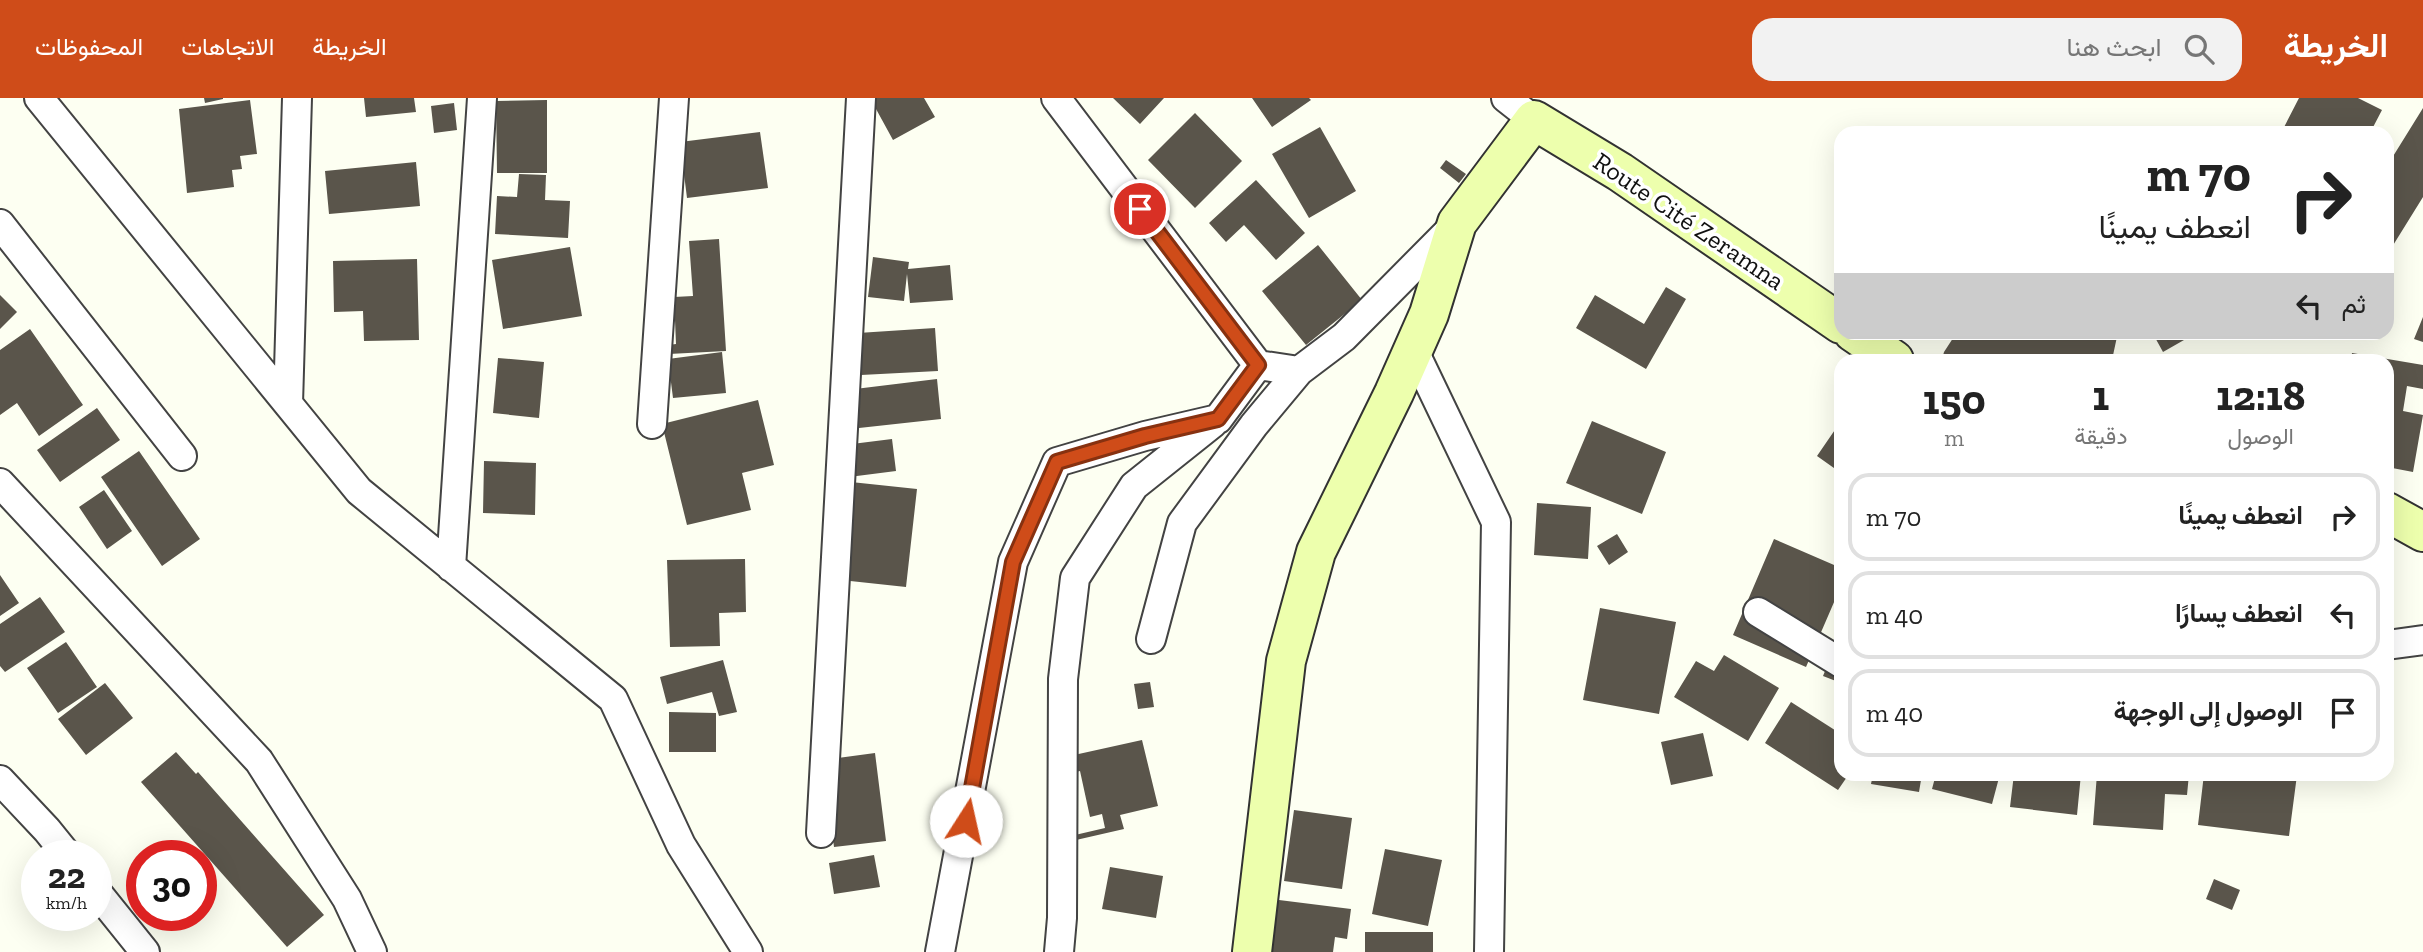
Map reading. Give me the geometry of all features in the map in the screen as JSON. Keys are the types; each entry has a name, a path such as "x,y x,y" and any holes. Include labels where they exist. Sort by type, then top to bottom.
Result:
{"street":[{"path":"38,98 359,491 612,699 681,845 748,952"},
{"path":"288,404 297,98"},
{"path":"452,567 482,98"},
{"path":"652,424 674,98"},
{"path":"821,833 861,98"},
{"path":"1056,98 1258,365 1299,371"},
{"path":"1252,952 1286,661 1315,552 1394,393 1429,314 1457,223 1520,109"},
{"name":"Route Cité Zeramna","path":"1520,109 1620,172 1834,319"},
{"path":"1151,639 1182,523 1254,425 1299,371 1344,337 1457,223"},
{"path":"0,225 182,456"},
{"path":"1865,340 1885,354"},
{"path":"1413,349 1496,522 1489,952"},
{"path":"1059,952 1062,904 1063,679 1075,578 1134,486 1218,419 1258,365"},
{"path":"940,952 1013,562 1057,462 1145,436 1218,419"},
{"path":"0,484 259,761 347,899 372,952"},
{"path":"2394,516 2423,532"},
{"path":"1758,612 1834,659"},
{"path":"2394,644 2423,639"},
{"path":"0,780 55,840"},
{"path":"112,911 145,952"}],"building":[{"path":"204,98 223,98 223,99 205,103"},
{"path":"364,98 414,98 416,112 366,117"},
{"path":"870,98 924,98 935,117 893,140"},
{"path":"1113,98 1164,98 1140,124"},
{"path":"1252,98 1309,98 1311,100 1272,127"},
{"path":"2299,98 2358,98 2382,110 2374,126 2285,126"},
{"path":"250,100 257,154 240,156 242,169 232,170 234,187 187,193 179,109"},
{"path":"547,100 547,173 497,173 496,101"},
{"path":"454,103 457,130 434,133 431,106"},
{"path":"2423,108 2423,197 2394,244 2394,155"},
{"path":"1195,113 1242,161 1195,208 1148,160"},
{"path":"1320,127 1356,191 1309,218 1272,154"},
{"path":"760,132 768,188 687,198 680,142"},
{"path":"1446,160 1466,174 1459,183 1440,168"},
{"path":"416,162 420,206 329,214 325,171"},
{"path":"519,174 546,175 545,200 570,201 568,238 495,234 497,196 517,197"},
{"path":"1256,180 1305,233 1276,260 1244,225 1226,242 1209,223"},
{"path":"719,239 726,351 669,354 668,345 676,344 674,297 693,296 689,241"},
{"path":"1318,245 1362,300 1306,345 1262,291"},
{"path":"570,247 582,316 503,329 492,260"},
{"path":"873,257 909,262 908,269 950,265 953,300 910,303 907,274 904,301 868,297"},
{"path":"417,259 419,340 364,341 363,311 334,312 333,261"},
{"path":"1666,287 1686,299 1646,369 1576,328 1595,295 1644,324"},
{"path":"0,295 17,312 0,329"},
{"path":"2423,317 2423,342 2414,339"},
{"path":"935,328 938,371 861,375 858,333"},
{"path":"30,329 83,405 39,436 17,403 0,415 0,350"},
{"path":"1952,340 2116,340 2113,354 1944,352"},
{"path":"2156,340 2184,340 2163,352"},
{"path":"722,352 726,393 673,398 668,359"},
{"path":"498,358 544,362 539,418 493,413"},
{"path":"2394,360 2423,365 2423,389 2407,386 2403,411 2423,415 2413,472 2394,468"},
{"path":"937,379 941,419 859,428 855,389"},
{"path":"758,400 774,465 742,473 751,510 687,525 662,424"},
{"path":"97,408 120,440 60,482 37,450"},
{"path":"1592,421 1666,452 1642,514 1566,483"},
{"path":"1834,431 1834,468 1817,456"},
{"path":"892,439 896,471 849,477 844,445"},
{"path":"139,451 200,539 162,566 101,477"},
{"path":"484,461 536,463 535,515 483,513"},
{"path":"851,482 917,489 906,587 841,580"},
{"path":"104,490 132,531 107,549 79,507"},
{"path":"1537,503 1591,507 1588,559 1534,555"},
{"path":"1617,534 1628,552 1609,565 1597,546"},
{"path":"1774,539 1834,565 1834,602 1806,667 1733,635"},
{"path":"745,559 746,612 719,613 720,646 670,647 667,560"},
{"path":"0,575 19,603 0,616"},
{"path":"40,597 65,632 5,672 0,666 0,624"},
{"path":"1600,608 1676,622 1659,714 1583,700"},
{"path":"66,642 97,687 58,713 27,668"},
{"path":"1834,649 1834,680 1823,676"},
{"path":"1724,655 1779,688 1748,741 1674,697 1696,661 1714,671"},
{"path":"723,660 737,712 719,716 712,692 667,704 660,677"},
{"path":"1150,682 1154,707 1138,709 1134,684"},
{"path":"105,683 133,718 86,755 58,719"},
{"path":"1791,702 1834,730 1834,781 1844,781 1838,790 1765,743"},
{"path":"669,712 716,713 716,752 669,752"},
{"path":"1703,733 1713,776 1671,785 1661,742"},
{"path":"1142,740 1158,806 1120,815 1124,829 1076,840 1075,835 1105,828 1102,814 1090,817 1080,771 1060,776 1056,759"},
{"path":"176,752 196,774 198,772 324,915 287,947 217,868 217,840 192,840 141,782"},
{"path":"875,753 886,841 834,847 823,760"},
{"path":"1872,781 1921,781 1919,792 1871,784"},
{"path":"1934,781 1998,781 1992,804 1932,789"},
{"path":"2013,781 2080,781 2077,815 2010,807"},
{"path":"2096,781 2188,781 2187,795 2165,794 2163,830 2093,825"},
{"path":"2203,781 2296,781 2289,836 2198,825"},
{"path":"1294,810 1352,818 1342,889 1284,881"},
{"path":"1385,849 1442,860 1428,926 1372,914"},
{"path":"874,855 880,887 834,894 829,863"},
{"path":"1110,867 1163,876 1156,918 1102,909"},
{"path":"2214,879 2240,890 2232,910 2206,899"},
{"path":"1271,899 1351,909 1347,939 1335,937 1333,952 1264,952"},
{"path":"1365,932 1433,932 1433,952 1365,952"}],"route":[{"path":"966,821 1013,562 1057,462 1145,436 1218,419 1258,365 1140,209"}]}
